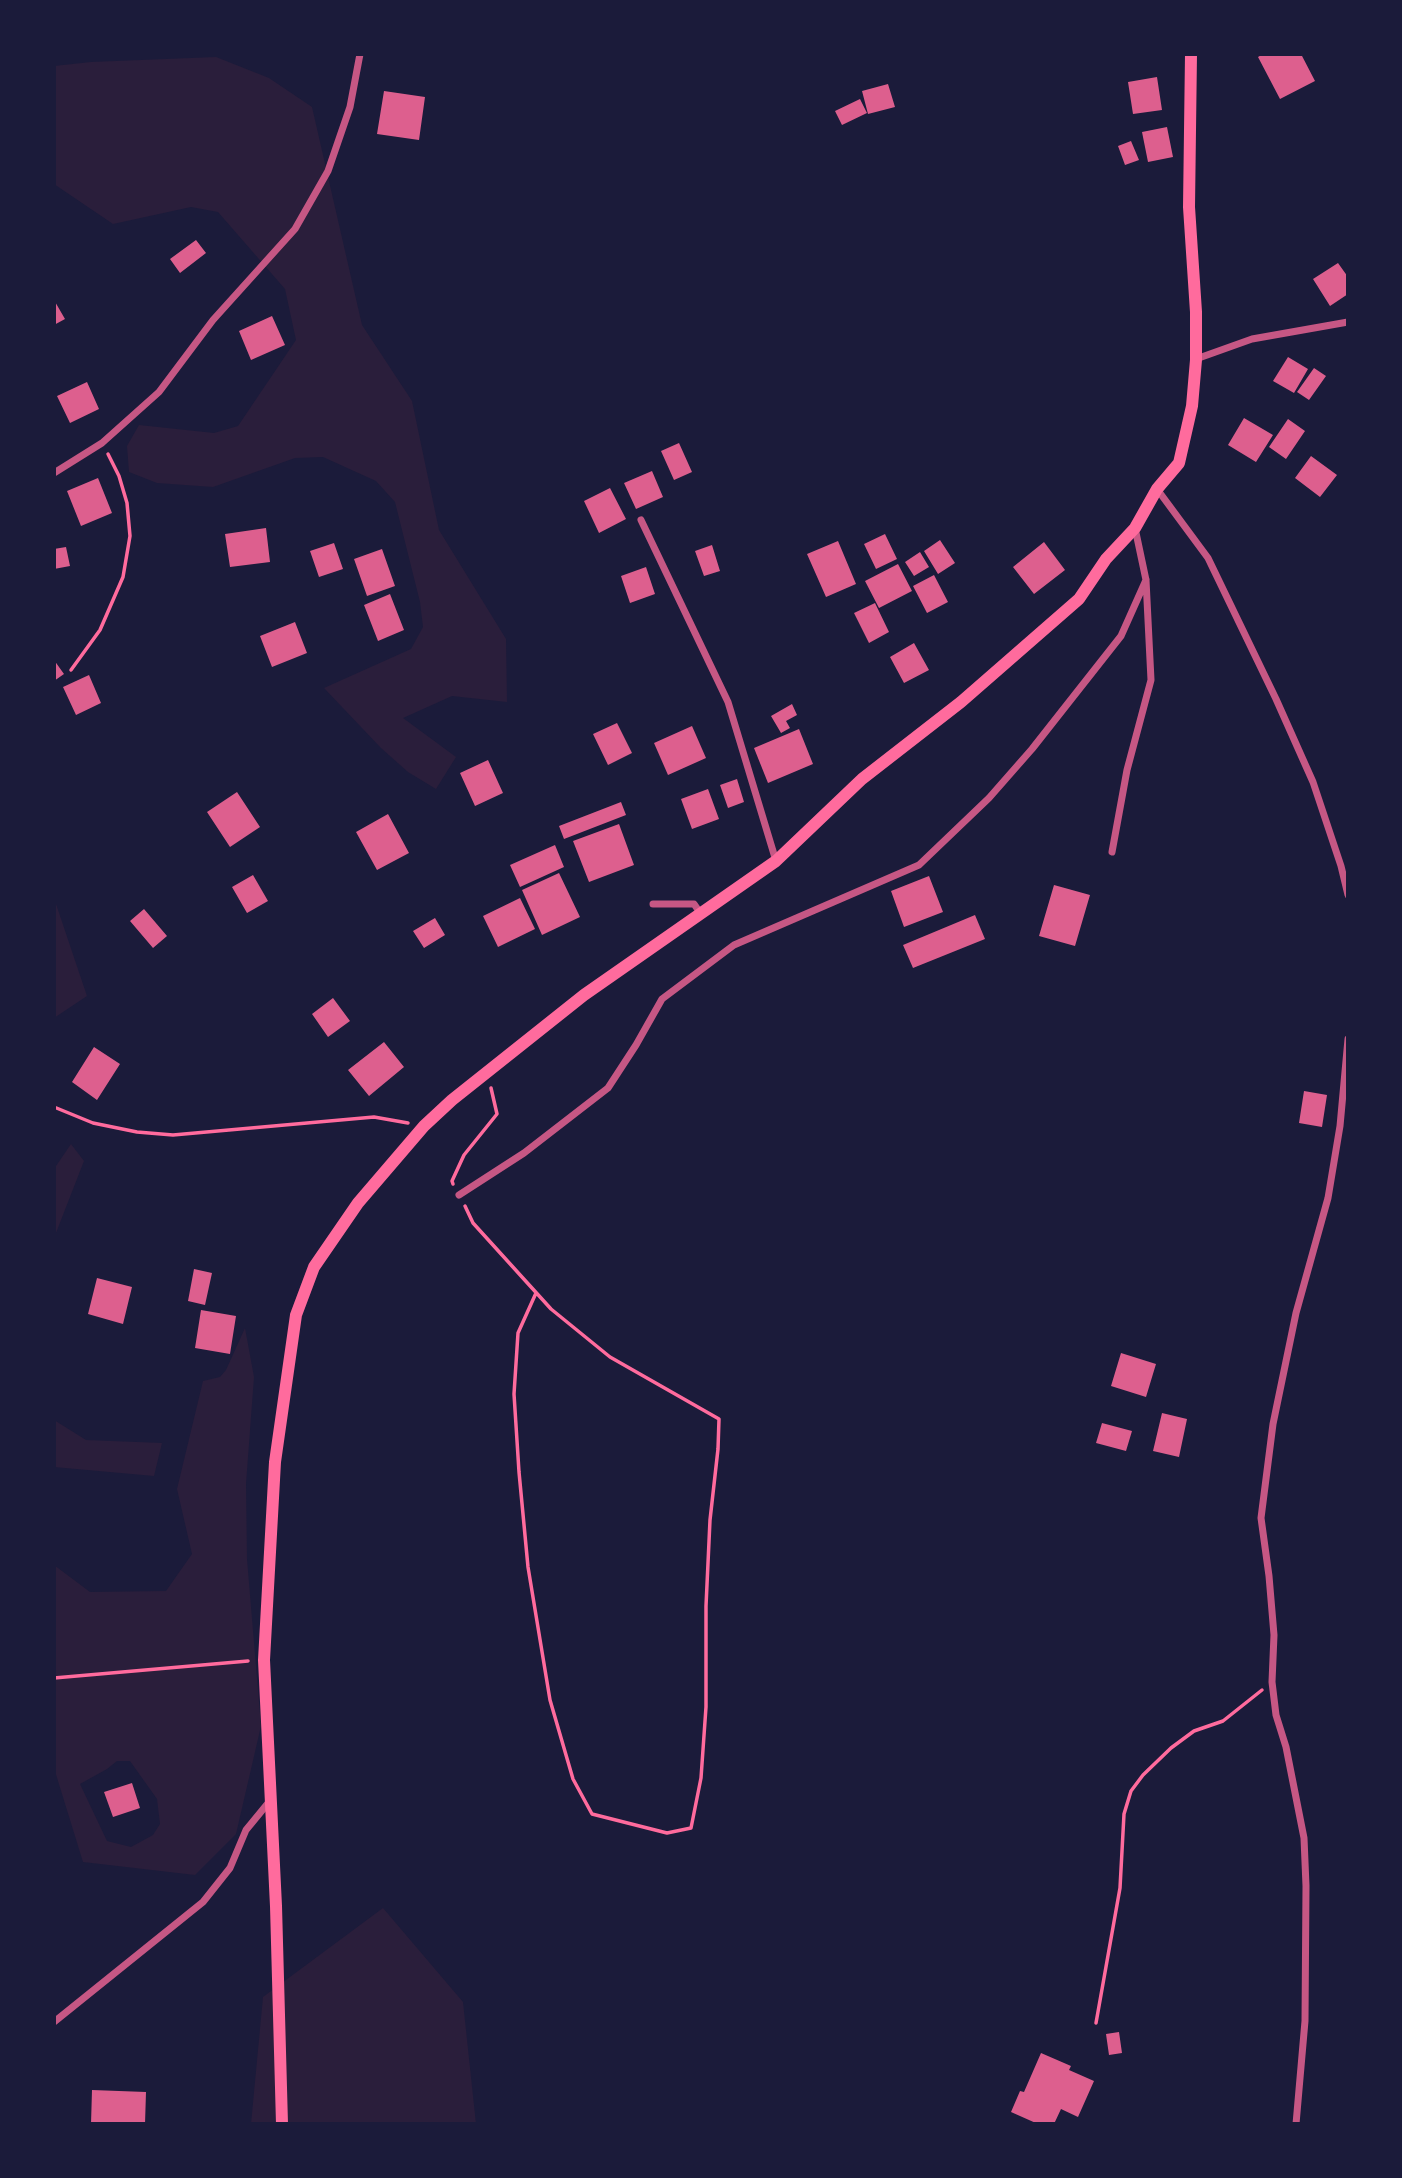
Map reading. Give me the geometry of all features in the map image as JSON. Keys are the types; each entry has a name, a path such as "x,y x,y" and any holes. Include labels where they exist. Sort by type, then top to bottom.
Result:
{"main road":[{"path":"282,2124 272,1799 264,1660 275,1462 296,1315 314,1267 358,1203 424,1126 584,995 776,861 862,779 961,702 1079,599 1106,559 1135,528 1157,489 1179,463 1192,406 1196,312 1189,207 1191,54"}],"street":[{"path":"54,473 102,443 159,392 213,320 295,229 328,171 350,107 360,54"},
{"path":"1196,359 1252,339 1348,322"},
{"path":"1157,489 1208,558 1276,699 1313,782 1348,895"},
{"path":"641,520 728,702 776,861"},
{"path":"1112,852 1127,769 1151,680 1146,580 1135,528"},
{"path":"459,1195 524,1153 608,1088 662,999 734,945 892,878 929,857 989,798 1032,749 1121,636 1146,580"},
{"path":"653,904 694,904 701,915"},
{"path":"1296,2124 1305,2021 1304,1838 1286,1747 1276,1715 1272,1682 1274,1635 1261,1518 1273,1424 1296,1313 1328,1198 1348,1039"},
{"path":"54,2022 203,1902 230,1868 246,1830 272,1799"}],"path":[{"path":"71,670 100,629 123,577 130,536 127,503 119,476 102,443"},
{"path":"487,1072 497,1114 464,1155 452,1181 473,1223 551,1309 610,1357 719,1419 706,1606 706,1707 701,1777 691,1828 667,1833 592,1814 573,1779 550,1700 528,1567 514,1394 518,1333 536,1293"},
{"path":"54,1107 93,1123 137,1132 173,1135 374,1117 424,1126"},
{"path":"54,1678 264,1660"},
{"path":"1096,2024 1120,1888 1124,1814 1131,1791 1143,1774 1171,1748 1194,1731 1223,1721 1272,1682"}],"shaded area":[{"path":"216,57 269,78 312,107 362,325 412,401 439,530 506,639 507,702 452,696 403,718 456,757 436,789 408,772 381,748 324,688 411,649 423,627 420,602 395,502 376,481 323,457 295,458 213,487 157,483 129,472 127,446 139,425 214,433 238,426 296,340 285,289 218,212 191,207 113,224 54,184 54,66"},
{"path":"54,898 87,996 54,1018"},
{"path":"71,1144 84,1161 54,1238 54,1169"},
{"path":"245,1328 254,1377 246,1484 247,1559 261,1726 236,1834 195,1875 83,1862 54,1768 54,1565 90,1592 166,1591 192,1554 177,1489 203,1381 220,1377 226,1370","holes":["117,1761 130,1761 157,1799 160,1824 153,1835 131,1847 107,1841 80,1784"]},
{"path":"54,1420 86,1440 162,1443 154,1476 54,1467"},
{"path":"383,1908 463,2002 476,2124 251,2124 263,1997"}],"building":[{"path":"1263,54 1301,54 1315,81 1280,99 1258,57"},
{"path":"1157,77 1162,110 1133,114 1128,82"},
{"path":"888,84 895,107 868,114 862,91"},
{"path":"384,91 425,97 419,140 377,134"},
{"path":"860,99 867,113 842,125 835,111"},
{"path":"1167,127 1173,157 1148,162 1142,132"},
{"path":"1131,141 1139,160 1125,165 1118,146"},
{"path":"196,240 206,253 180,273 170,259"},
{"path":"1338,263 1348,277 1348,294 1330,306 1313,279"},
{"path":"54,300 65,319 54,325"},
{"path":"272,316 285,345 251,360 239,331"},
{"path":"1288,357 1308,369 1294,393 1273,381"},
{"path":"1314,368 1326,376 1309,400 1297,392"},
{"path":"87,382 99,409 70,423 57,396"},
{"path":"1244,418 1273,435 1256,462 1228,445"},
{"path":"1288,419 1305,431 1286,459 1269,447"},
{"path":"679,443 692,472 674,480 661,451"},
{"path":"1311,456 1337,475 1320,497 1295,478"},
{"path":"652,471 663,497 636,509 624,483"},
{"path":"98,478 112,513 81,526 67,491"},
{"path":"610,488 626,519 599,533 584,501"},
{"path":"266,528 270,562 230,567 225,534"},
{"path":"885,534 897,559 876,569 864,544"},
{"path":"940,540 955,563 938,574 924,551"},
{"path":"838,541 856,584 826,597 807,554"},
{"path":"1044,542 1065,570 1034,594 1013,567"},
{"path":"334,543 343,569 319,577 310,551"},
{"path":"712,545 720,571 704,576 695,551"},
{"path":"66,547 70,566 54,569 54,549"},
{"path":"382,549 395,586 367,596 354,559"},
{"path":"920,552 929,567 914,576 905,562"},
{"path":"898,564 912,591 879,608 865,581"},
{"path":"646,567 655,594 630,603 621,576"},
{"path":"934,575 948,602 927,613 913,586"},
{"path":"390,594 404,630 378,641 364,605"},
{"path":"875,603 889,632 869,643 854,613"},
{"path":"295,622 307,653 272,667 260,636"},
{"path":"914,643 929,670 904,683 890,657"},
{"path":"54,660 64,674 54,681"},
{"path":"89,675 101,703 76,715 63,687"},
{"path":"792,704 797,715 786,721 790,728 781,733 771,716"},
{"path":"617,723 632,753 608,765 593,734"},
{"path":"692,726 706,758 668,775 654,743"},
{"path":"799,729 813,764 768,783 754,748"},
{"path":"488,760 503,793 475,806 460,773"},
{"path":"737,779 744,802 728,808 720,785"},
{"path":"708,789 719,819 692,829 681,799"},
{"path":"237,792 260,827 230,847 207,812"},
{"path":"621,802 626,815 564,839 559,826"},
{"path":"388,814 409,853 377,870 356,832"},
{"path":"619,824 634,865 589,882 573,841"},
{"path":"555,845 564,867 520,887 510,865"},
{"path":"559,873 580,917 542,935 522,890"},
{"path":"253,875 268,901 247,913 232,887"},
{"path":"929,876 943,912 904,927 891,891"},
{"path":"1054,885 1090,895 1075,946 1039,936"},
{"path":"520,898 535,929 498,947 483,916"},
{"path":"144,909 167,936 153,948 130,921"},
{"path":"975,915 985,939 913,968 903,945"},
{"path":"435,918 445,935 424,948 413,931"},
{"path":"333,998 350,1021 328,1037 312,1014"},
{"path":"384,1042 404,1067 369,1096 348,1070"},
{"path":"94,1047 120,1064 97,1100 72,1082"},
{"path":"1304,1091 1327,1095 1322,1127 1299,1123"},
{"path":"194,1269 212,1273 205,1305 188,1301"},
{"path":"97,1278 132,1287 123,1324 88,1314"},
{"path":"201,1310 236,1316 230,1354 195,1348"},
{"path":"1121,1353 1156,1364 1146,1397 1111,1386"},
{"path":"1162,1413 1187,1419 1179,1457 1153,1451"},
{"path":"1102,1423 1132,1431 1126,1451 1096,1443"},
{"path":"132,1783 140,1808 113,1817 104,1792"},
{"path":"1119,2032 1122,2053 1109,2055 1106,2034"},
{"path":"1041,2053 1071,2066 1069,2070 1094,2081 1078,2117 1061,2109 1054,2124 1038,2124 1011,2112 1020,2091 1024,2092"},
{"path":"92,2090 146,2092 145,2124 91,2124"}]}
